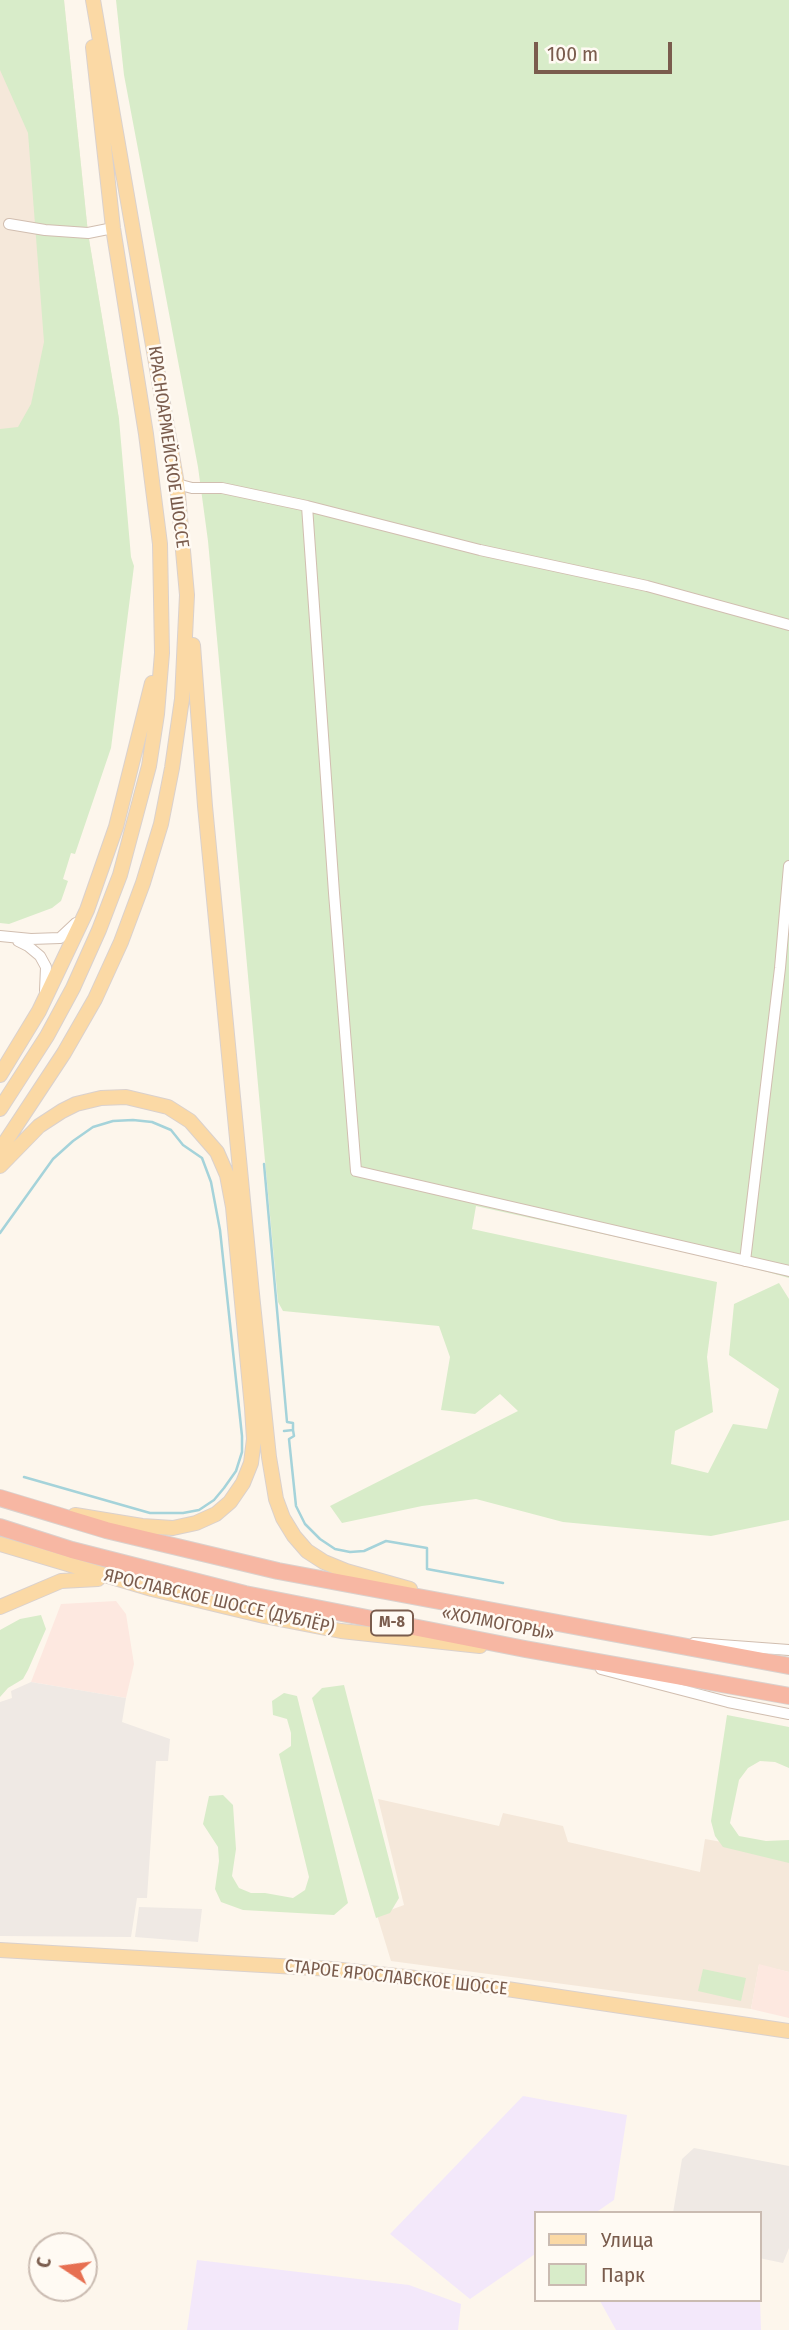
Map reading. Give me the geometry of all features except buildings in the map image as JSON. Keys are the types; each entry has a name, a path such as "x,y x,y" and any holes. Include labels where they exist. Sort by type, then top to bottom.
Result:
{"highway":[{"name":"«ХОЛМОГОРЫ»","path":"0,1497 117,1533 278,1571 789,1666"},
{"name":"«ХОЛМОГОРЫ»","path":"0,1527 72,1550 245,1594 525,1649 789,1696"}],"main road":[{"name":"КРАСНОАРМЕЙСКОЕ ШОССЕ","path":"0,1109 47,1036 73,988 99,930 120,875 149,766 157,714 162,653 160,544 113,228 91,0"},
{"name":"КРАСНОАРМЕЙСКОЕ ШОССЕ","path":"0,1150 64,1053 121,942 144,883 160,824 183,699 187,595 177,484 130,200 91,0"},
{"path":"187,595 197,678 206,820 251,1280 269,1457 276,1499 293,1536 307,1551 324,1562 346,1571 483,1610"},
{"path":"1,1074 39,1012 88,910 116,827 138,745 152,680 162,606"},
{"path":"0,1166 39,1126 76,1104 101,1098 126,1097 146,1100 168,1107 190,1121 217,1152 227,1175 233,1207 253,1408 254,1439 251,1464 243,1483 230,1502 216,1514 196,1523 173,1528 142,1526 31,1507"},
{"name":"ЯРОСЛАВСКОЕ ШОССЕ (ДУБЛЁР)","path":"0,1544 129,1583 223,1607 341,1631 462,1645 525,1649"},
{"path":"0,1606 61,1581 79,1579 129,1583"},
{"name":"СТАРОЕ ЯРОСЛАВСКОЕ ШОССЕ","path":"0,1950 345,1970 480,1985 789,2031"}],"street":[{"path":"9,224 88,233 113,228"},
{"path":"177,484 192,488 222,488 307,506 480,551 647,586 789,625"},
{"path":"307,506 356,1171 789,1271"},
{"path":"745,1261 780,968 789,866"},
{"path":"3,936 49,940 60,938 69,932 88,910"},
{"path":"3,936 28,946 40,956 46,967 45,992 39,1012"},
{"path":"660,1642 718,1643 789,1650"},
{"path":"548,1653 634,1679 727,1702 789,1713"}],"shaded area":[{"path":"0,0 64,0 88,233 119,419 0,432"},
{"path":"116,1601 126,1614 134,1664 126,1698 31,1682 61,1604"},
{"path":"31,1682 126,1698 122,1722 170,1739 168,1761 156,1761 147,1898 137,1898 131,1937 0,1936 0,1702 12,1698 11,1691"},
{"path":"378,1799 499,1826 503,1813 563,1826 568,1842 700,1872 705,1839 789,1854 789,1972 759,1965 751,2009 391,1961 377,1915 404,1905"},
{"path":"139,1907 202,1909 198,1942 135,1937"},
{"path":"759,1964 789,1972 789,2018 751,2009"},
{"path":"523,2096 627,2115 614,2200 598,2211 534,2211 534,2255 470,2299 390,2234"},
{"path":"694,2148 789,2166 789,2248 783,2263 761,2258 761,2211 673,2211 682,2159"},
{"path":"197,2260 409,2285 461,2304 458,2330 187,2330"},
{"path":"601,2302 760,2302 761,2330 616,2330"}],"green space":[{"path":"0,0 64,0 88,233 119,419 134,566 111,748 75,854 71,853 63,879 68,881 61,901 52,908 9,924 0,923 0,429 18,427 31,404 44,342 28,133 0,70"},
{"path":"116,0 789,0 789,1278 739,1264 476,1206 472,1229 717,1282 707,1357 713,1412 675,1431 671,1464 708,1473 733,1424 767,1429 779,1389 729,1355 734,1304 779,1283 789,1299 789,1520 711,1536 563,1522 476,1499 422,1506 342,1523 330,1506 518,1411 500,1394 475,1414 441,1410 450,1357 439,1326 283,1311 278,1302 208,541 198,467 124,75"},
{"path":"41,1615 46,1629 28,1670 23,1679 8,1688 0,1697 0,1630 20,1619"},
{"path":"344,1685 399,1898 390,1913 376,1918 312,1698 322,1688"},
{"path":"284,1693 297,1696 348,1903 334,1915 243,1910 221,1902 215,1889 218,1847 203,1824 209,1796 223,1795 233,1805 236,1849 232,1876 239,1888 251,1893 293,1898 305,1890 309,1877 279,1754 291,1746 291,1733 287,1719 273,1715 272,1701"},
{"path":"727,1715 789,1727 789,1768 775,1762 760,1761 748,1768 739,1780 730,1823 739,1836 766,1841 789,1840 789,1863 723,1847 715,1836 711,1821"},
{"path":"703,1969 746,1978 741,2001 698,1991"}],"waterway":[{"path":"0,1233 53,1159 93,1127 113,1121 133,1120 152,1122 171,1130 183,1145 202,1158 211,1182 220,1230 242,1436 242,1452 236,1471 214,1500 199,1510 150,1513 24,1477"},
{"path":"264,1164 287,1422 293,1423 293,1430"},
{"path":"293,1430 294,1436 289,1439 296,1506 305,1524 320,1539 335,1549 350,1552 364,1551 386,1541 427,1548 427,1569 503,1583"},
{"path":"284,1431 293,1430"}]}
